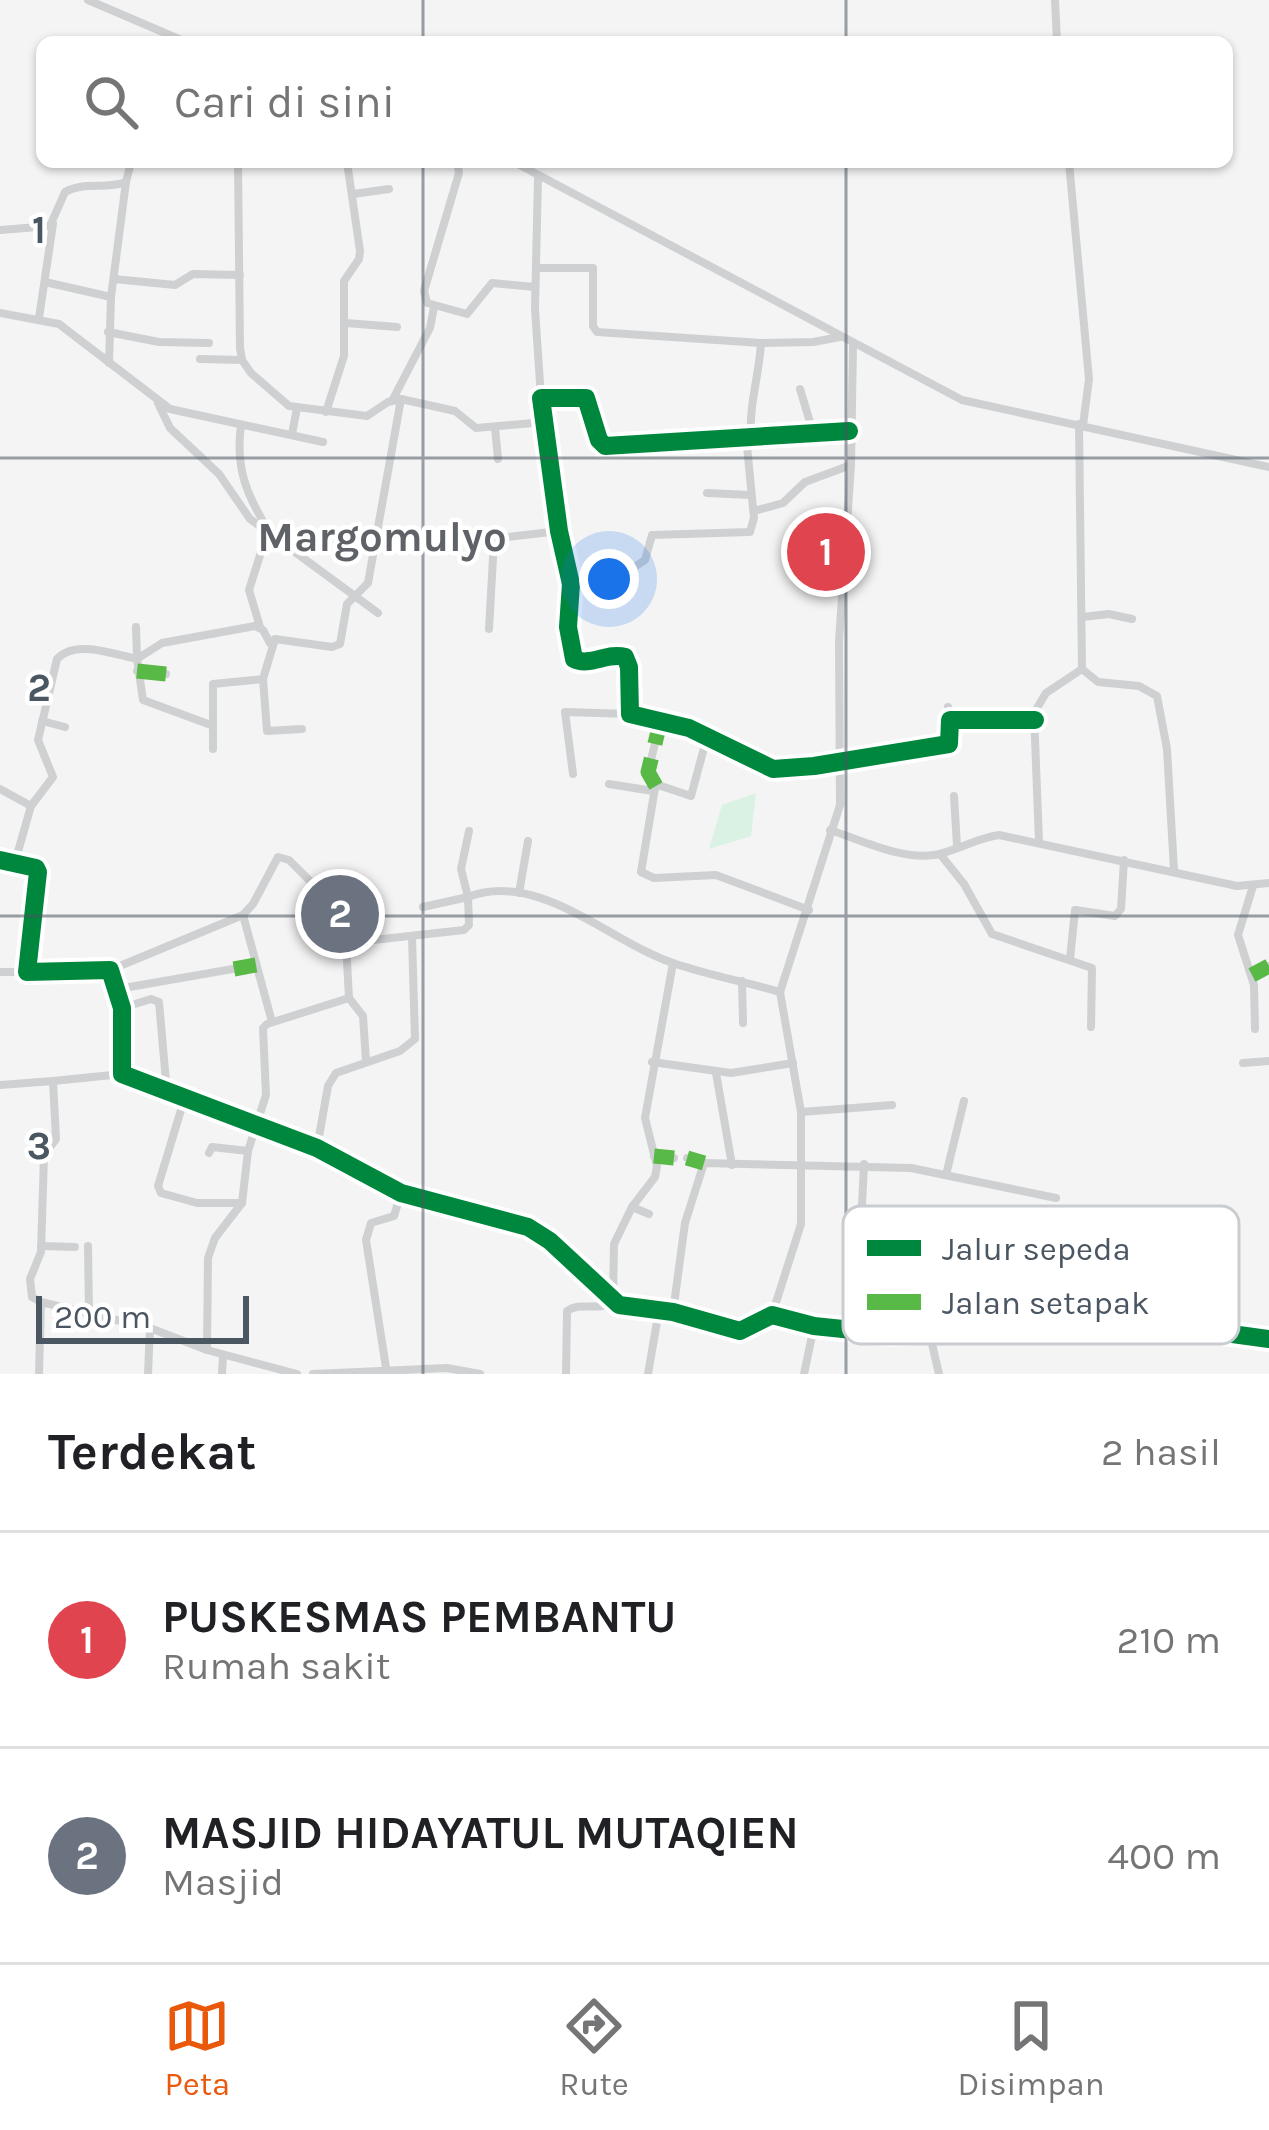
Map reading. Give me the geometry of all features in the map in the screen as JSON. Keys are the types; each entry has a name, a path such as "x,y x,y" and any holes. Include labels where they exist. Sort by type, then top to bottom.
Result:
{"street":[{"path":"88,0 172,36"},
{"path":"1054,0 1057,36"},
{"path":"153,36 154,28"},
{"path":"109,363 111,297 129,168"},
{"path":"241,168 238,330 242,360 260,382 297,408 367,416 397,399 455,411 476,428 544,422"},
{"path":"326,412 344,356 344,281 360,251 348,168"},
{"path":"458,168 424,291 427,303 467,314 487,285 535,287"},
{"path":"524,168 962,400 1269,467"},
{"path":"1070,168 1089,379 1081,424 1082,669"},
{"path":"538,177 535,287 541,398 571,584 568,628 574,659 625,657 630,714"},
{"path":"39,318 61,196 71,188 125,182"},
{"path":"353,194 389,189"},
{"path":"0,230 54,224"},
{"path":"536,268 593,268 593,326 597,332 761,343 840,337"},
{"path":"114,279 175,285 193,274 240,275"},
{"path":"46,282 111,297"},
{"path":"270,644 279,638 337,647 347,604 368,583 397,399 430,328 434,307"},
{"path":"0,314 59,324 158,402 181,414 323,442"},
{"path":"346,323 397,327"},
{"path":"108,332 159,342 209,343"},
{"path":"571,584 630,570 645,560 652,535 747,533 753,527 749,409 755,402 761,343"},
{"path":"772,1315 801,1225 801,1112 780,992 840,805 839,641 854,345"},
{"path":"200,359 242,360"},
{"path":"800,389 813,432"},
{"path":"541,398 586,398 604,446 849,431"},
{"path":"158,402 170,428 219,474 250,519 378,613"},
{"path":"292,434 297,408"},
{"path":"241,425 238,458 249,499 268,533 249,590 270,644 263,679 268,732 302,729"},
{"path":"495,428 498,459"},
{"path":"754,511 784,503 805,482 850,466"},
{"path":"707,493 750,495"},
{"path":"474,541 559,531"},
{"path":"489,629 494,540"},
{"path":"1082,616 1109,614 1132,619"},
{"path":"136,627 140,695 148,704 212,725"},
{"path":"15,862 31,806 52,777 39,748 62,652 77,648 137,659 163,643 260,627"},
{"path":"1039,842 1035,721 1041,698 1082,669"},
{"path":"1082,669 1098,682 1139,686 1156,696 1167,749 1174,870"},
{"path":"137,671 166,674"},
{"path":"213,749 213,684 263,679"},
{"path":"573,774 565,712 661,719 773,769 950,744 948,707"},
{"path":"661,719 648,772 655,789 640,866 645,876 716,874 809,910"},
{"path":"950,720 1035,721"},
{"path":"42,721 64,727"},
{"path":"609,784 691,796 707,737"},
{"path":"0,789 31,806"},
{"path":"954,796 957,846"},
{"path":"830,830 913,855 940,854 999,835 1237,886 1269,883"},
{"path":"366,1061 363,1016 349,998 346,943 467,928 468,897 461,868 469,831"},
{"path":"519,893 528,841"},
{"path":"940,854 964,884 992,934 1089,966 1094,973 1091,1028"},
{"path":"0,972 110,970 243,915 254,904 278,857 290,860 326,898 346,896 360,886"},
{"path":"0,860 38,872 27,972"},
{"path":"1070,960 1076,910 1115,916 1121,909 1124,860"},
{"path":"1253,886 1238,935 1252,975 1255,1029"},
{"path":"423,908 482,893 519,893 576,912 673,963 780,992"},
{"path":"346,896 356,941"},
{"path":"243,915 272,1022"},
{"path":"317,1148 332,1078 340,1069 400,1052 415,1039 412,938"},
{"path":"614,1301 614,1244 632,1207 653,1181 654,1156 644,1118 673,963"},
{"path":"118,989 256,965"},
{"path":"1252,975 1269,966"},
{"path":"110,970 122,1008 122,1075"},
{"path":"742,981 743,1023"},
{"path":"207,1350 211,1248 242,1203 248,1151 266,1095 263,1028 349,998"},
{"path":"122,1008 151,999 159,1002 167,1094"},
{"path":"1244,1063 1269,1061"},
{"path":"652,1062 716,1072 793,1063"},
{"path":"716,1072 732,1166"},
{"path":"0,1085 122,1075 317,1148 401,1193 538,1232 614,1301 740,1331 772,1315 843,1329"},
{"path":"53,1081 57,1134 44,1155 41,1246 30,1279 32,1297 297,1374"},
{"path":"184,1100 158,1186 161,1193 197,1203 242,1203"},
{"path":"946,1175 964,1101"},
{"path":"801,1112 892,1105"},
{"path":"209,1153 212,1147 248,1151"},
{"path":"654,1156 674,1158"},
{"path":"687,1159 732,1166 864,1164 1057,1198"},
{"path":"673,1312 686,1223 704,1163"},
{"path":"862,1206 864,1164"},
{"path":"388,1371 366,1240 371,1223 394,1216 401,1193"},
{"path":"632,1207 649,1214"},
{"path":"41,1246 75,1247"},
{"path":"88,1246 89,1313"},
{"path":"566,1374 568,1311 578,1306 599,1309 614,1301"},
{"path":"39,1374 41,1302"},
{"path":"648,1374 659,1310"},
{"path":"804,1374 814,1326"},
{"path":"148,1374 150,1328"},
{"path":"1239,1335 1269,1339"},
{"path":"932,1344 939,1374"},
{"path":"222,1374 223,1355"},
{"path":"313,1374 447,1368 480,1374"}],"green space":[{"path":"756,793 751,836 709,849 722,805"}],"marked path":[{"path":"137,671 166,674"},
{"path":"656,786 648,772 661,719"},
{"path":"234,969 256,965"},
{"path":"1252,975 1269,966"},
{"path":"654,1156 674,1158"},
{"path":"687,1158 704,1163"}],"cycle path":[{"path":"849,431 605,446 586,398 541,398 571,584 568,627 574,659 625,657 630,714 689,728 773,769 949,744 950,720 1035,720"},
{"path":"0,860 38,872 27,972 110,970 122,1008 122,1074 317,1148 401,1193 528,1227 550,1241 619,1305 673,1312 740,1331 772,1315 843,1329"},
{"path":"1239,1335 1269,1339"}],"place":[{"name":"PUSKESMAS PEMBANTU","path":"826,552"},
{"name":"MASJID HIDAYATUL MUTAQIEN","path":"340,914"}],"district":[{"name":"Margomulyo","path":"382,537"}]}
